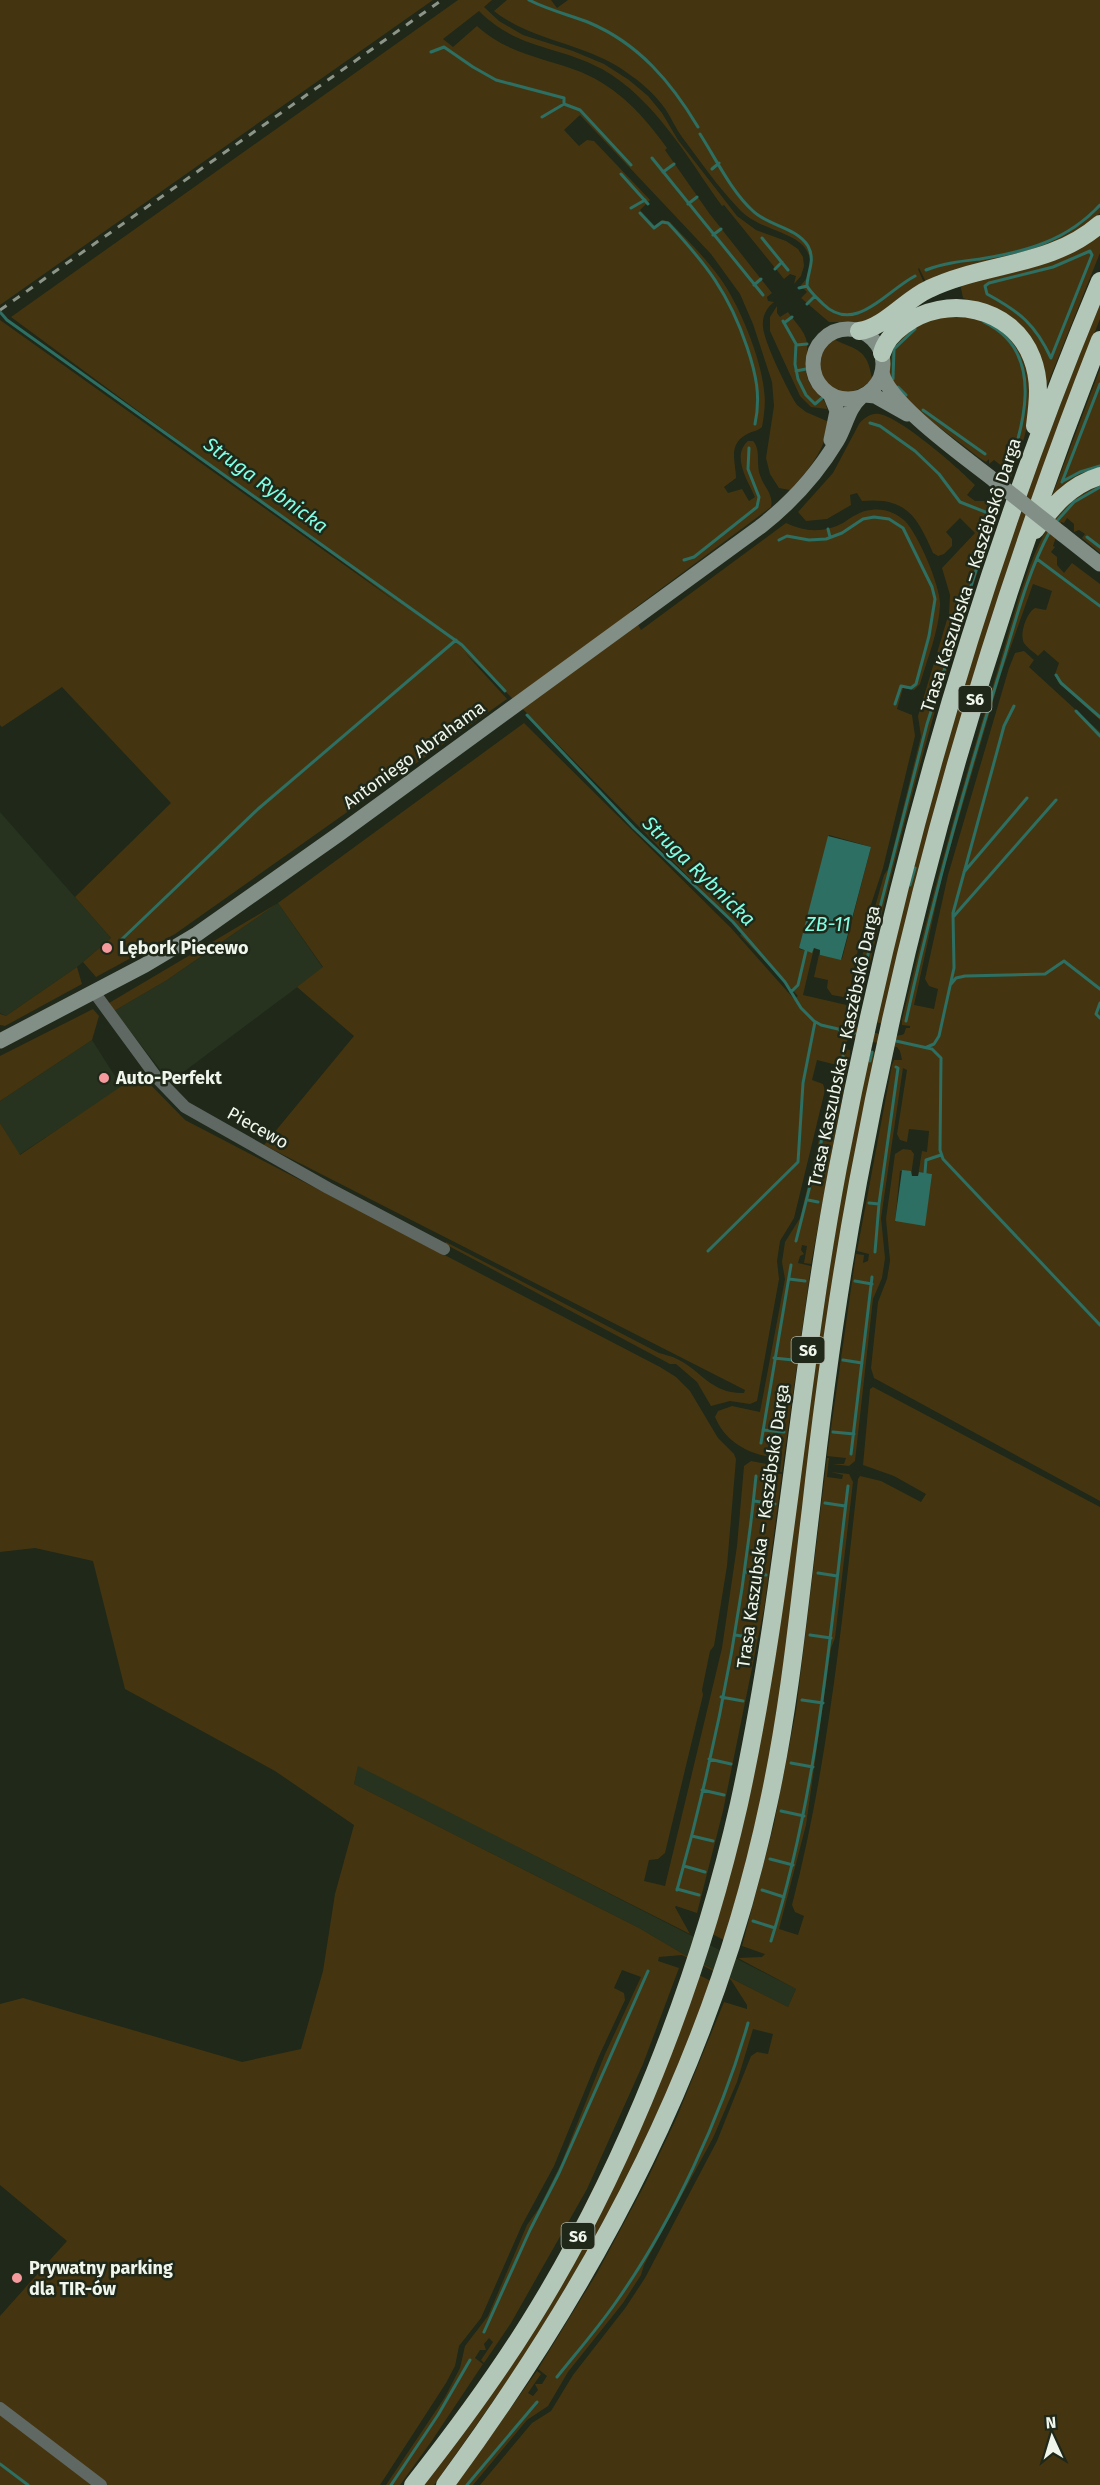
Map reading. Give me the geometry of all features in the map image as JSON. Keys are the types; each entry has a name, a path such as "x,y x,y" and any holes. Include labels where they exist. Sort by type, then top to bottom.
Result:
{"highway":[{"path":"859,331 875,327 903,304 927,290 957,278 1053,253 1076,242 1100,224"},
{"name":"Trasa Kaszubska – Kaszëbskô Darga","path":"413,2485 506,2359 564,2263 631,2125 659,2060 702,1941 729,1845 760,1693 776,1595 807,1355 832,1202 861,1049 886,942 933,763 984,596 1029,465 1100,280"},
{"path":"882,353 887,341 899,329 912,319 940,308 971,308 985,312 1003,322 1024,344 1036,371 1039,400 1029,465"},
{"name":"S6","path":"445,2485 551,2331 617,2218 677,2091 722,1974 757,1852 780,1745 800,1610 829,1358 856,1196 908,947 954,769 1026,541 1100,340"},
{"path":"1026,541 1061,498 1084,482 1100,476"}],"main road":[{"path":"863,396 878,382 882,372 882,353 874,340 859,331 848,329 834,332 822,340 813,360 814,374 821,387 830,394 847,399 876,396 920,421"},
{"path":"882,372 889,388 920,421 1100,564"},
{"name":"Antoniego Abrahama","path":"824,463 837,411 830,394"},
{"name":"Antoniego Abrahama","path":"0,1041 94,992 197,934 339,834 766,522 801,492 824,463 844,430 852,407 863,396"}],"street":[{"name":"Piecewo","path":"94,992 157,1078 185,1107 328,1188 444,1248"},
{"path":"0,2408 101,2485"}],"shaded area":[{"path":"0,0 433,0 0,305"},
{"path":"458,0 492,0 484,7 499,21 523,35 604,64 629,80 648,96 662,113 678,140 737,216 756,230 786,241 798,249 803,257 804,266 801,276 794,284 796,276 790,274 784,279 724,205 722,206 669,130 638,96 602,69 508,33 479,11 443,39 453,47 477,26 489,36 514,49 595,79 630,104 658,136 667,148 665,150 709,213 772,293 767,297 768,301 774,302 765,313 763,320 767,344 797,405 806,412 829,422 820,450 809,467 790,490 779,488 770,474 766,458 774,406 772,382 753,324 740,294 711,254 580,115 564,130 579,146 587,140 594,141 650,200 640,210 655,226 663,220 670,222 720,278 748,332 759,363 764,390 762,427 739,440 734,450 736,478 724,487 728,493 742,489 749,501 755,497 742,469 741,461 743,447 748,441 753,441 757,448 761,479 770,494 771,507 631,611 641,630 786,523 807,530 821,530 836,526 860,513 871,510 889,512 905,521 922,549 937,586 940,605 937,625 920,684 914,690 903,688 897,709 912,715 915,736 883,868 861,935 849,993 843,997 832,995 827,988 828,980 814,977 820,950 820,955 842,959 871,847 829,835 799,949 812,952 814,948 803,995 851,1006 866,939 884,875 888,869 921,736 918,716 949,613 950,595 942,568 975,533 960,518 946,532 952,539 952,546 944,554 938,556 933,553 915,519 900,506 889,502 862,501 857,493 850,495 851,505 827,519 806,521 798,512 833,473 859,424 868,416 876,414 901,424 956,467 975,485 967,495 975,501 987,501 991,497 992,500 1003,467 994,460 989,464 989,459 986,462 978,457 910,404 891,380 890,359 896,346 910,331 930,320 952,316 983,321 994,326 1014,343 1026,366 1031,392 1022,445 967,604 937,705 896,857 858,1015 848,1015 852,1016 851,1022 861,1028 893,1036 904,1034 906,1028 910,1028 910,1026 902,1025 902,1020 924,932 972,756 1026,577 1040,542 1053,520 1071,502 1100,485 1100,553 1082,538 1085,534 1079,530 1074,532 1074,524 1067,518 1064,523 1061,522 1053,546 1055,547 1051,552 1057,557 1057,565 1064,573 1072,563 1100,584 1100,720 1058,682 1055,674 1059,663 1044,650 1038,656 1024,643 1022,634 1027,618 1035,608 1046,610 1052,591 1033,584 1001,674 943,872 914,1005 934,1009 938,989 929,986 925,979 948,875 1009,668 1015,653 1024,651 1034,660 1029,667 1100,732 1100,1501 874,1378 871,1368 878,1302 887,1279 890,1261 886,1219 895,1154 903,1149 911,1150 914,1154 911,1176 911,1171 900,1171 895,1222 932,1174 919,1172 918,1176 922,1151 927,1152 929,1131 909,1129 907,1142 900,1140 897,1134 907,1070 903,1068 881,1218 885,1258 882,1278 873,1299 855,1461 849,1466 832,1464 844,1464 846,1458 827,1456 856,1254 864,1255 863,1263 868,1261 869,1254 857,1251 892,1065 894,1060 902,1060 897,1047 853,1038 848,1039 844,1047 840,1049 850,1050 850,1055 811,1264 804,1263 807,1246 802,1245 801,1250 804,1254 800,1256 798,1263 811,1266 782,1472 780,1472 782,1453 767,1451 766,1455 778,1458 775,1458 756,1454 739,1446 725,1434 715,1417 718,1411 732,1406 760,1412 785,1279 782,1262 785,1242 800,1218 837,1065 817,1060 812,1080 823,1084 825,1090 794,1218 780,1241 777,1261 779,1279 757,1401 750,1404 730,1401 711,1406 697,1382 676,1364 670,1364 445,1244 446,1242 659,1353 677,1359 723,1390 744,1393 745,1390 264,1145 354,1036 297,987 323,967 278,903 524,723 731,928 794,999 798,996 740,935 743,933 733,922 465,653 507,699 175,934 96,977 83,962 111,938 75,897 171,803 62,687 2,727 0,725 0,320 409,611 11,317"},
{"path":"507,0 551,0 557,8 568,0 1100,0 1100,213 1092,221 1057,244 938,275 926,282 919,268 924,283 904,294 873,319 859,322 829,322 801,298 807,292 798,288 806,279 810,269 810,258 805,248 793,238 755,221 739,209 702,165 666,110 643,84 610,62 525,30 494,11"},
{"path":"1100,233 1100,253 1046,388 1045,380 983,304 963,298 962,285"},
{"path":"1100,301 1100,319 1076,380 882,1024 876,1022 889,965 933,794 966,680 1012,534"},
{"path":"777,306 777,313 780,317 788,312 805,336 807,377 827,409 811,407 800,396 770,331 770,317"},
{"path":"833,339 860,352 867,361 872,379 859,389 847,392 836,390 827,383 821,373 819,362 823,350"},
{"path":"1100,369 1100,469 1052,496"},
{"path":"0,812 111,938 77,967 6,1016 0,1013"},
{"path":"278,903 323,968 170,1082 114,1011 167,980"},
{"path":"278,903 167,980 114,1011 109,1003"},
{"path":"77,967 82,984 5,1026 0,1025 0,1014 6,1016"},
{"path":"93,1009 99,1016 92,1040 0,1101 0,1056"},
{"path":"92,1040 122,1087 19,1155 0,1123 0,1101"},
{"path":"869,1051 876,1052 770,1760 747,1860 724,1940 712,1934 803,1446 837,1220"},
{"path":"135,1077 144,1078 185,1120 676,1377 690,1391 718,1438 734,1454 736,1459 727,1566 714,1646 710,1651 703,1695 665,1853 658,1859 649,1860 644,1881 665,1886 722,1648 737,1546 744,1466 751,1461 777,1466 765,1466 764,1470 760,1471 760,1474 762,1472 782,1474 764,1609 723,1811 697,1913 675,1907 690,1934 358,1766 354,1784 639,1928 683,1954 788,2007 796,1989 738,1958 762,1957 765,1954 742,1946 774,1824 796,1711 827,1458 829,1458 827,1477 842,1479 843,1475 831,1472 849,1474 853,1482 835,1638 831,1648 806,1825 779,1929 798,1935 804,1916 795,1912 792,1905 805,1853 824,1747 840,1640 858,1479 860,1476 881,1481 921,1502 926,1494 894,1476 863,1465 870,1389 873,1387 1100,1507 1100,2485 480,2485 532,2423 551,2411 573,2375 626,2307 645,2278 717,2141 751,2056 757,2052 768,2054 773,2034 753,2029 737,2082 713,2138 644,2265 641,2275 623,2303 568,2372 548,2406 527,2420 473,2485 456,2485 537,2371 541,2374 528,2393 533,2396 538,2390 535,2384 542,2384 547,2376 538,2369 597,2273 645,2184 676,2119 724,2002 747,2009 747,2005 731,1980 682,1955 659,1957 658,1961 679,1968 643,2064 587,2189 511,2323 484,2363 481,2360 493,2342 489,2338 484,2344 486,2350 480,2350 475,2358 483,2364 400,2485 386,2485 445,2397 460,2368 465,2346 488,2316 527,2225 539,2208 561,2164 605,2054 641,1977 622,1970 614,1988 624,1993 625,2000 599,2056 554,2166 522,2225 481,2318 459,2346 455,2366 446,2383 380,2485 0,2485 0,2316 67,2241 0,2185 0,2004 23,1998 242,2062 301,2049 323,1971 335,1894 354,1825 275,1771 125,1689 93,1561 35,1548 0,1552 0,1123 20,1155"},
{"path":"358,1765 796,1989 788,2007 683,1954 639,1928 354,1784"},
{"path":"699,1975 711,1981 682,2059 613,2208 525,2356 434,2485 422,2485 494,2389"}],"water":[{"name":"ZB-11","path":"828,836 871,847 841,960 820,955 820,950 814,948 812,953 799,948"},
{"path":"902,1170 911,1171 912,1176 918,1176 919,1172 932,1174 925,1226 895,1221"}],"waterway":[{"path":"529,0 590,23 639,53 677,95 698,127"},
{"path":"431,52 444,47 496,80 564,98 564,104"},
{"path":"542,117 564,104 580,110 631,165"},
{"path":"700,134 745,203 759,216 796,235 808,246 811,262 807,286 823,304 835,312 847,315 859,313 882,300 915,276"},
{"path":"652,158 763,295"},
{"path":"712,169 719,163"},
{"path":"663,172 674,164"},
{"path":"621,174 648,204"},
{"path":"688,204 697,197"},
{"path":"631,208 645,200"},
{"path":"926,270 1030,248 1060,236 1088,217 1100,205"},
{"path":"640,213 654,228 662,222 668,223 705,266 724,295 740,328 753,366 757,385 755,424"},
{"path":"713,235 721,229"},
{"path":"762,238 788,270"},
{"path":"1090,251 1092,255 1051,358 1039,336 1025,320 1018,313 987,294 985,286 989,283 1053,267 1090,251"},
{"path":"775,269 782,262"},
{"path":"754,285 761,279"},
{"path":"799,288 807,286"},
{"path":"807,304 815,296"},
{"name":"Struga Rybnicka","path":"0,312 7,320 462,645 505,691"},
{"path":"784,323 792,317"},
{"path":"783,321 796,344 795,364 798,379 806,395 815,404 822,398"},
{"path":"984,322 1004,336 1017,353 1024,373 1023,418 1004,482"},
{"path":"893,379 894,349 915,329"},
{"path":"796,345 807,344"},
{"path":"796,371 806,369"},
{"path":"1062,482 1100,384"},
{"path":"898,387 906,395"},
{"path":"923,410 985,454"},
{"path":"870,423 880,426 915,451 939,474 960,502 993,515"},
{"path":"684,560 694,557 757,507 759,497 748,469 749,448"},
{"path":"1063,481 1080,472 1100,466"},
{"path":"1055,523 1074,502 1100,487"},
{"path":"854,1009 927,724 1001,492"},
{"path":"779,540 787,536 809,540 826,539 842,533 863,519 874,517 889,519 903,528 932,587 935,599 929,636 916,684 911,688 901,686 895,704"},
{"path":"828,529 830,537"},
{"path":"906,1021 948,850 972,766 1026,586 1050,531"},
{"path":"1087,537 1100,547"},
{"path":"1037,559 1100,606"},
{"path":"121,940 258,809 456,640"},
{"path":"1056,675 1061,683 1100,717"},
{"path":"927,1047 934,1044 939,1036 954,968 953,913 1004,726 1014,706"},
{"path":"1076,711 1100,736"},
{"name":"Struga Rybnicka","path":"527,715 634,828 733,922 785,982 801,1008 814,1021 821,1025 855,1033"},
{"path":"964,872 1027,798"},
{"path":"954,916 1056,800"},
{"path":"910,885 915,868"},
{"path":"791,992 798,985 806,951"},
{"path":"951,984 956,978 965,976 1045,974 1064,961 1100,989"},
{"path":"1100,1003 1096,1014 1100,1018"},
{"path":"708,1251 798,1162 803,1083 815,1022"},
{"name":"Struga Rybnicka","path":"896,1041 932,1049 941,1058 940,1150 943,1159 1100,1325"},
{"path":"870,1061 872,1052"},
{"path":"796,1241 843,1056"},
{"path":"875,1252 879,1204 898,1068 896,1067"},
{"path":"925,1173 926,1160 941,1155"},
{"path":"808,1200 818,1202"},
{"path":"869,1203 879,1204"},
{"path":"761,1443 791,1265"},
{"path":"851,1454 872,1277"},
{"path":"789,1279 805,1281"},
{"path":"855,1281 872,1284"},
{"path":"774,1358 793,1360"},
{"path":"843,1360 862,1363"},
{"path":"763,1430 784,1432"},
{"path":"833,1432 854,1434"},
{"path":"677,1890 726,1685 743,1581 756,1476"},
{"path":"771,1941 787,1885 811,1772 828,1659 848,1486"},
{"path":"754,1501 775,1504"},
{"path":"825,1503 845,1506"},
{"path":"746,1572 766,1575"},
{"path":"818,1573 837,1576"},
{"path":"735,1635 755,1638"},
{"path":"810,1635 831,1638"},
{"path":"721,1697 743,1701"},
{"path":"802,1700 823,1703"},
{"path":"709,1759 731,1764"},
{"path":"791,1763 813,1767"},
{"path":"702,1790 724,1795"},
{"path":"781,1811 804,1816"},
{"path":"692,1836 713,1841"},
{"path":"770,1859 793,1865"},
{"path":"684,1866 705,1872"},
{"path":"677,1889 699,1895"},
{"path":"762,1890 784,1897"},
{"path":"753,1921 775,1928"},
{"path":"484,2332 530,2230 559,2173 648,1971"},
{"path":"557,2377 616,2302 637,2271 676,2203 710,2131 748,2023"},
{"path":"391,2485 438,2415 470,2360"},
{"path":"467,2485 537,2402"},
{"path":"0,2464 28,2485"}],"railway":[{"path":"0,310 442,0"}],"place":[{"name":"Lębork Piecewo","path":"107,948"},
{"name":"Auto-Perfekt","path":"104,1078"},
{"name":"Prywatny parking dla TIR-ów","path":"17,2278"}]}
